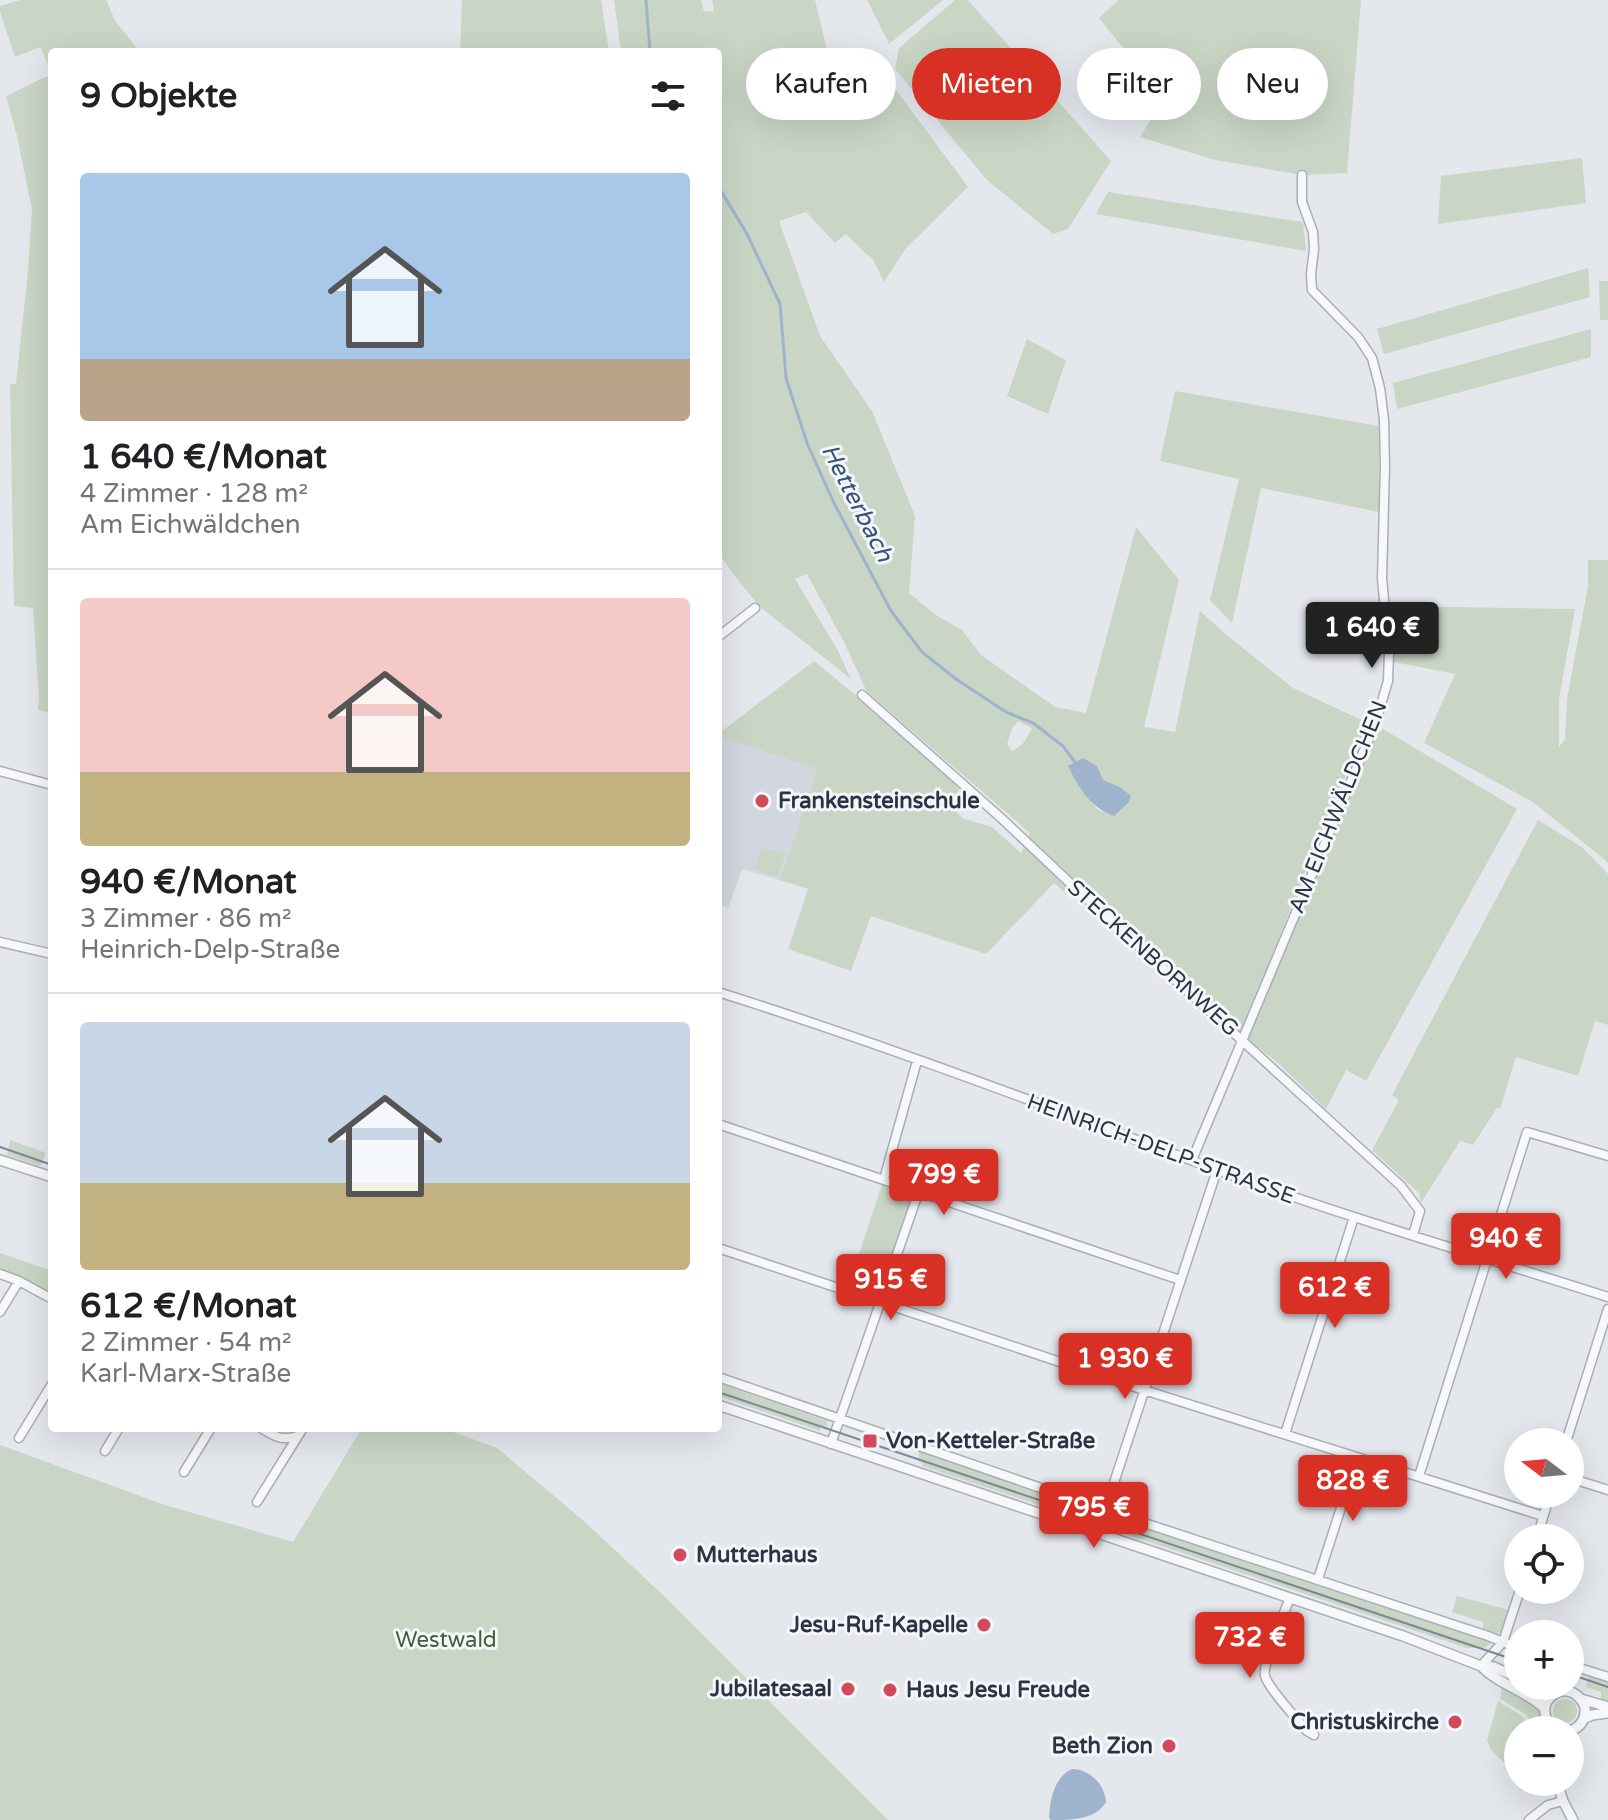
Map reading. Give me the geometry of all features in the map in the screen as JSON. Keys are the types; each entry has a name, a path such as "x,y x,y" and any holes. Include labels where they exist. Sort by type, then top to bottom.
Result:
{"street":[{"name":"AM EICHWÄLDCHEN","path":"1192,1160 1375,724 1388,681 1389,653 1382,578 1385,466 1380,388 1372,358 1358,337 1312,290 1313,232 1302,202 1302,175"},
{"path":"722,634 755,608"},
{"name":"STECKENBORNWEG","path":"862,695 1000,817 1401,1186 1420,1211 1413,1235"},
{"path":"0,771 48,784"},
{"path":"0,942 48,953"},
{"name":"HEINRICH-DELP-STRASSE","path":"722,993 1354,1217 1608,1297"},
{"path":"884,1179 917,1061"},
{"path":"722,1125 1180,1280"},
{"path":"1419,1476 1527,1132 1608,1156"},
{"path":"0,1160 48,1176"},
{"path":"1105,1510 1217,1170"},
{"path":"831,1444 919,1191"},
{"path":"1285,1434 1354,1217"},
{"path":"722,1249 1144,1390 1543,1516"},
{"path":"0,1274 48,1297"},
{"path":"0,1312 19,1281"},
{"path":"1570,1428 1608,1309"},
{"path":"722,1378 1503,1642"},
{"path":"19,1438 48,1391"},
{"path":"722,1406 1504,1672"},
{"path":"105,1451 117,1432"},
{"path":"184,1472 209,1432"},
{"path":"268,1432 286,1440 301,1432"},
{"path":"257,1502 301,1432"},
{"path":"1318,1579 1357,1458"},
{"path":"1584,1482 1608,1490"},
{"path":"1541,1524 1546,1508"},
{"path":"1290,1598 1266,1663 1265,1676 1307,1731 1314,1735"},
{"path":"1481,1666 1503,1642 1515,1604"},
{"path":"1481,1666 1495,1678 1533,1698 1545,1709"},
{"path":"1584,1669 1608,1677"},
{"path":"1546,1716 1548,1700"},
{"path":"1582,1700 1585,1718 1608,1713"},
{"path":"1584,1700 1608,1707"},
{"path":"1561,1796 1573,1820"},
{"path":"1529,1820 1548,1805 1563,1801"}],"shaded area":[{"name":"Frankensteinschule","path":"722,737 817,769 780,880 742,869 728,908 722,906"}],"green space":[{"path":"20,0 106,0 116,22 137,48 48,48 48,64 40,47 15,57 0,6"},
{"path":"462,0 601,0 608,48 460,48"},
{"path":"614,0 701,0 704,12 714,11 712,0 815,0 826,48 746,48 746,120 896,120 896,90 912,111 912,120 918,120 968,187 906,248 884,282 873,260 846,234 835,243 806,212 779,221 820,336 872,411 915,516 909,593 936,615 962,630 981,655 1055,707 1086,713 1136,527 1179,580 1144,727 1175,732 1200,611 1293,688 1370,724 1330,809 1242,1032 1076,880 1063,891 1054,883 986,954 871,916 851,971 788,949 808,889 780,880 817,769 722,737 722,731 814,661 961,782 953,808 962,818 992,827 1021,853 1030,833 867,692 807,574 795,579 837,649 851,679 759,606 722,558 722,48 620,48","holes":["1018,721 1032,728 1024,741 1012,751 1007,744","1097,766 1114,815 1098,810 1080,789"]},
{"path":"867,0 943,0 889,44"},
{"path":"955,0 968,0 1011,48 912,48 912,90 896,70 899,48"},
{"path":"1119,0 1361,0 1347,173 1302,175 1215,160 1140,137 1150,120 1201,120 1201,48 1123,48 1099,18"},
{"path":"48,76 48,712 38,710 33,608 14,606 10,384 16,384 32,210 6,96"},
{"path":"1061,105 1111,161 1068,229 1053,234 987,180 937,120 1061,120"},
{"path":"1582,158 1586,203 1438,224 1441,176"},
{"path":"1108,192 1303,222 1306,251 1096,214"},
{"path":"1588,268 1590,297 1384,354 1377,329"},
{"path":"1599,281 1608,281 1608,320 1600,320"},
{"path":"1591,329 1591,357 1397,409 1393,383"},
{"path":"1027,339 1066,360 1048,414 1007,396"},
{"path":"1175,391 1379,426 1379,512 1261,488 1232,623 1210,600 1239,479 1160,461"},
{"path":"1588,560 1608,560 1608,864 1533,802 1424,743 1455,674 1394,662 1390,606 1575,609 1559,699 1559,747 1565,739 1567,699 1588,586"},
{"path":"1383,729 1517,809 1366,1081 1346,1070 1326,1109 1278,1063 1247,1039 1374,736"},
{"path":"1538,820 1583,848 1608,874 1608,1025 1595,1021 1578,1076 1516,1057 1500,1109 1497,1108 1473,1145 1460,1141 1421,1203 1419,1193 1372,1150 1399,1100 1392,1095"},
{"path":"762,848 785,854 777,877 754,869"},
{"path":"10,1140 46,1153 40,1166 7,1155"},
{"path":"884,1179 919,1191 881,1302 847,1290"},
{"path":"0,1253 48,1270 48,1293 21,1278 0,1269"},
{"path":"722,1384 827,1421 827,1429 821,1427 820,1431 722,1397"},
{"name":"Westwald","path":"360,1432 453,1432 497,1448 585,1522 666,1598 888,1820 0,1820 0,1445 165,1505 293,1542"},
{"path":"920,1449 926,1454 1038,1492 1041,1490 1494,1642 1484,1648 1467,1648 922,1466 923,1463 918,1461"},
{"path":"1457,1596 1509,1610 1502,1631 1497,1634 1483,1631 1483,1622 1452,1612"},
{"path":"1589,1676 1608,1682 1608,1704 1601,1702 1601,1692 1586,1687"},
{"path":"1502,1686 1504,1700 1525,1700 1537,1707 1540,1716 1526,1716 1500,1699"},
{"path":"1560,1700 1570,1700 1576,1706 1576,1716 1554,1716 1554,1706"},
{"path":"1498,1701 1522,1716 1504,1716 1504,1763 1491,1750 1487,1740"}],"water":[{"path":"1083,758 1097,766 1103,780 1131,796 1114,816 1092,802 1072,775 1068,766"},
{"path":"1072,1769 1095,1779 1103,1789 1106,1802 1089,1816 1051,1820 1054,1790 1061,1778"}],"waterway":[{"name":"Hetterbach","path":"646,0 650,48"},
{"name":"Hetterbach","path":"722,193 747,234 780,304 786,378 807,443 833,501 891,611 922,652 1006,712 1033,723 1063,746 1075,762"}],"tram line":[{"path":"0,1147 48,1164"},
{"path":"722,1393 1504,1656"},
{"path":"1584,1679 1608,1687"}],"place":[{"name":"Frankensteinschule","path":"762,801"},
{"name":"Von-Ketteler-Straße","path":"870,1441"},
{"name":"Mutterhaus","path":"680,1555"},
{"name":"Jesu-Ruf-Kapelle","path":"984,1625"},
{"name":"Jubilatesaal","path":"848,1689"},
{"name":"Haus Jesu Freude","path":"890,1690"},
{"name":"Christuskirche","path":"1455,1722"},
{"name":"Beth Zion","path":"1169,1746"}]}
